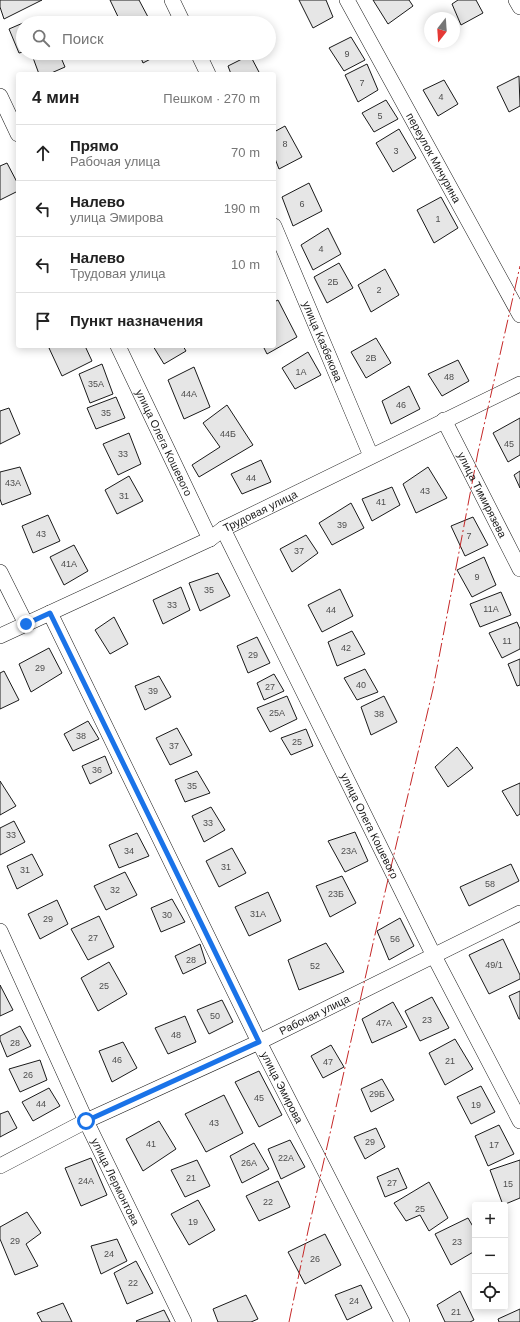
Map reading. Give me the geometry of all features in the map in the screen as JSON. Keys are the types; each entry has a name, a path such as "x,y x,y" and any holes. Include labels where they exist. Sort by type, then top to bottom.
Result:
{"street":[{"path":"172,0 180,16"},
{"name":"переулок Мичурина","path":"347,0 520,315"},
{"path":"516,0 520,7"},
{"path":"201,60 207,72"},
{"path":"0,96 16,130"},
{"name":"улица Казбекова","path":"276,231 370,456"},
{"name":"улица Олега Кошевого","path":"119,348 210,539"},
{"name":"Трудовая улица","path":"0,636 210,539 223,530 370,456 520,384"},
{"name":"улица Тимирязева","path":"444,420 520,569"},
{"name":"улица Олега Кошевого","path":"223,530 434,956 520,1121"},
{"path":"0,572 26,624"},
{"name":"улица Эмирова","path":"50,613 259,1042 402,1322"},
{"name":"Рабочая улица","path":"0,1166 86,1121 259,1042 520,913"},
{"name":"улица Лермонтова","path":"0,931 86,1121 184,1322"}],"building":[{"path":"0,0 42,0 4,19 0,7"},
{"path":"110,0 139,0 147,16 118,16"},
{"path":"299,0 326,0 333,17 313,28"},
{"path":"373,0 409,0 413,6 388,24"},
{"path":"458,0 476,0 483,13 461,25 460,12 455,12 452,4"},
{"path":"16,26 16,46 9,29"},
{"path":"351,37 365,60 344,71 329,48"},
{"path":"34,60 62,60 65,67 54,72 38,72"},
{"path":"142,60 149,60 143,63"},
{"path":"240,60 253,60 259,72 230,72 228,66"},
{"path":"367,64 378,90 358,102 345,75"},
{"path":"519,76 520,106 509,112 497,87"},
{"path":"444,80 458,104 438,116 423,90"},
{"path":"386,100 398,119 374,132 362,113"},
{"path":"285,126 302,157 279,169 276,161 276,131"},
{"path":"399,129 416,158 393,172 376,143"},
{"path":"7,163 16,180 16,192 0,200 0,166"},
{"path":"309,183 322,211 293,226 282,197"},
{"path":"441,197 458,228 434,243 417,210"},
{"path":"328,228 341,254 313,270 301,245"},
{"path":"339,263 353,288 327,303 314,277"},
{"path":"385,269 399,295 371,312 358,285"},
{"path":"278,300 297,337 267,354 264,348 276,348 276,301"},
{"path":"376,338 391,363 366,378 351,352"},
{"path":"49,348 86,348 92,361 62,376"},
{"path":"154,348 184,348 186,351 164,364"},
{"path":"308,352 321,375 295,389 282,368"},
{"path":"458,360 469,381 442,396 428,374"},
{"path":"102,364 113,394 90,403 79,374"},
{"path":"194,367 210,407 184,419 168,380"},
{"path":"409,386 420,409 391,424 382,401"},
{"path":"116,397 125,418 96,429 87,408"},
{"path":"227,405 253,445 199,477 192,465 220,447 203,423"},
{"path":"9,408 20,434 0,444 0,411"},
{"path":"520,418 520,455 508,462 493,433"},
{"path":"129,433 141,464 118,475 103,444"},
{"path":"261,460 271,482 242,494 231,474"},
{"path":"20,467 31,494 2,505 0,499 0,472"},
{"path":"428,467 447,498 416,513 403,484"},
{"path":"520,471 520,488 514,475"},
{"path":"129,476 143,501 117,514 105,490"},
{"path":"392,487 400,505 372,521 362,499"},
{"path":"351,503 364,528 332,545 319,523"},
{"path":"48,515 60,541 33,553 22,526"},
{"path":"473,517 488,545 465,556 451,526"},
{"path":"306,535 318,553 292,572 280,549"},
{"path":"74,545 88,571 64,585 50,557"},
{"path":"484,557 496,585 472,597 457,570"},
{"path":"218,573 230,596 200,611 189,583"},
{"path":"181,587 190,610 163,624 153,600"},
{"path":"340,589 353,616 322,632 308,605"},
{"path":"501,592 511,615 480,627 470,604"},
{"path":"114,617 128,644 110,654 95,630"},
{"path":"517,622 520,629 520,649 502,658 489,633"},
{"path":"352,631 365,654 337,666 328,642"},
{"path":"257,637 270,663 248,673 237,646"},
{"path":"49,648 62,673 31,692 19,664"},
{"path":"520,659 520,685 517,686 508,664"},
{"path":"365,669 378,692 357,700 344,678"},
{"path":"4,671 19,700 0,709 0,673"},
{"path":"274,674 284,691 264,700 257,683"},
{"path":"159,676 171,697 145,710 135,686"},
{"path":"287,696 297,719 270,732 257,708"},
{"path":"384,696 397,722 371,735 361,707"},
{"path":"88,721 99,739 73,751 64,734"},
{"path":"177,728 192,755 170,765 156,738"},
{"path":"306,729 313,746 291,755 281,738"},
{"path":"457,747 473,768 448,787 435,767"},
{"path":"105,756 112,773 90,784 82,766"},
{"path":"197,771 210,793 185,802 175,780"},
{"path":"0,781 16,806 0,815"},
{"path":"520,783 520,814 517,816 502,791"},
{"path":"211,807 225,830 204,842 192,816"},
{"path":"14,821 25,842 0,855 0,828"},
{"path":"355,832 368,861 345,872 328,841"},
{"path":"137,833 149,856 119,868 109,845"},
{"path":"232,848 246,873 219,887 206,861"},
{"path":"32,854 43,875 17,889 7,866"},
{"path":"511,864 519,881 469,906 460,887"},
{"path":"125,872 137,895 106,910 94,886"},
{"path":"342,876 356,903 330,917 316,886"},
{"path":"268,892 281,921 249,936 235,907"},
{"path":"172,899 185,922 161,932 151,908"},
{"path":"57,900 68,924 40,939 28,914"},
{"path":"99,916 114,947 88,960 71,929"},
{"path":"400,918 414,946 389,960 377,931"},
{"path":"503,939 520,975 520,979 489,994 469,955"},
{"path":"326,943 344,972 299,990 288,960"},
{"path":"200,944 206,963 183,974 175,956"},
{"path":"109,962 127,994 98,1011 81,978"},
{"path":"0,985 13,1010 0,1016"},
{"path":"520,991 520,1019 519,1019 509,996"},
{"path":"432,997 449,1028 420,1041 405,1011"},
{"path":"222,1000 233,1022 209,1034 197,1010"},
{"path":"393,1002 407,1027 372,1043 362,1019"},
{"path":"185,1016 196,1042 168,1054 155,1028"},
{"path":"20,1026 31,1046 7,1057 0,1040 0,1036"},
{"path":"455,1039 473,1069 445,1085 429,1053"},
{"path":"123,1042 137,1068 112,1082 99,1051"},
{"path":"331,1045 344,1067 323,1078 311,1056"},
{"path":"40,1060 47,1080 20,1092 9,1069"},
{"path":"259,1071 282,1115 259,1127 235,1082"},
{"path":"382,1079 394,1100 371,1112 361,1089"},
{"path":"481,1086 495,1112 471,1124 457,1097"},
{"path":"49,1088 60,1106 33,1121 22,1102"},
{"path":"224,1095 243,1133 206,1152 185,1114"},
{"path":"8,1111 17,1128 0,1137 0,1114"},
{"path":"159,1121 176,1149 143,1171 126,1139"},
{"path":"499,1125 514,1154 488,1166 475,1136"},
{"path":"376,1128 385,1147 365,1159 354,1137"},
{"path":"290,1140 305,1167 281,1179 268,1149"},
{"path":"254,1143 269,1169 242,1183 230,1156"},
{"path":"91,1158 107,1195 81,1206 65,1168"},
{"path":"197,1160 210,1186 185,1197 171,1170"},
{"path":"520,1160 520,1198 508,1203 502,1202 490,1170"},
{"path":"398,1168 407,1188 385,1197 377,1177"},
{"path":"278,1181 290,1207 259,1221 246,1196"},
{"path":"429,1182 448,1218 429,1231 420,1215 406,1221 394,1203"},
{"path":"198,1200 215,1230 189,1245 171,1214"},
{"path":"27,1212 41,1233 26,1244 38,1266 15,1275 0,1239 0,1227"},
{"path":"468,1218 472,1225 472,1253 451,1265 435,1234"},
{"path":"325,1234 341,1265 305,1284 288,1252"},
{"path":"117,1239 127,1261 101,1274 91,1246"},
{"path":"136,1261 153,1293 127,1304 114,1273"},
{"path":"361,1285 372,1308 347,1320 335,1295"},
{"path":"460,1291 474,1320 470,1322 445,1322 437,1305"},
{"path":"246,1295 258,1319 251,1322 218,1322 213,1309"},
{"path":"63,1303 72,1322 42,1322 37,1313"},
{"path":"520,1309 520,1322 499,1322 498,1319"},
{"path":"164,1310 170,1322 136,1321"}],"power":[{"path":"289,1322 374,939 433,689 478,452 520,266"}],"route":[{"path":"26,624 50,613 259,1042 86,1121"}]}
